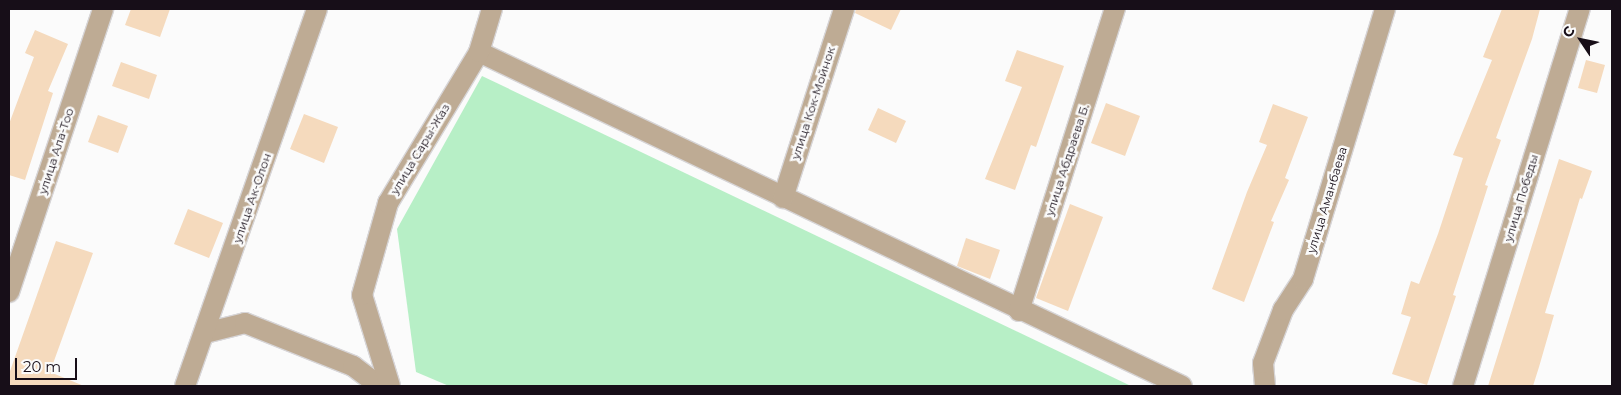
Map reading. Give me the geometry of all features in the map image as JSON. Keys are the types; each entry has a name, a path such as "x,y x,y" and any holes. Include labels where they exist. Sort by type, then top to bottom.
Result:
{"street":[{"name":"улица Ала-Тоо","path":"9,292 103,9"},
{"name":"улица Ак-Олон","path":"185,386 317,9"},
{"name":"улица Сары-Жаз","path":"390,386 362,295 388,203 479,52 492,9"},
{"name":"улица Кок-Мойнок","path":"783,198 844,9"},
{"name":"улица Абдраева Б.","path":"1019,312 1115,9"},
{"name":"улица Аманбаева","path":"1265,386 1263,363 1283,310 1303,279 1386,9"},
{"name":"улица Победы","path":"1463,386 1580,9"},
{"path":"479,52 1019,312 1182,386"},
{"path":"205,333 245,323 353,366 380,386"}],"green space":[{"path":"482,76 1131,386 449,386 416,372 397,229"}],"building":[{"path":"131,9 170,9 160,37 125,25"},
{"path":"856,9 901,9 891,30 855,13"},
{"path":"1502,9 1540,9 1532,39 1496,138 1501,140 1485,185 1488,186 1453,295 1456,296 1427,385 1392,374 1411,317 1401,314 1411,281 1419,284 1438,234 1463,158 1453,155 1492,60 1483,57"},
{"path":"35,30 68,44 48,91 53,93 25,180 9,175 9,124 34,57 25,53"},
{"path":"1017,50 1064,66 1036,147 1031,145 1015,190 985,179 1022,87 1005,81"},
{"path":"1586,60 1605,65 1597,93 1578,88"},
{"path":"121,62 157,75 149,99 112,86"},
{"path":"1106,103 1140,116 1125,156 1091,143"},
{"path":"1273,104 1308,117 1285,178 1289,180 1271,221 1274,222 1244,302 1212,289 1247,192 1267,145 1259,142"},
{"path":"878,108 906,121 896,143 868,130"},
{"path":"304,114 338,127 324,163 290,149"},
{"path":"98,115 128,126 118,153 88,142"},
{"path":"1559,159 1592,171 1582,199 1580,198 1545,313 1554,315 1539,367 1533,386 1488,386"},
{"path":"1070,204 1103,217 1068,311 1036,298"},
{"path":"188,209 223,223 209,258 174,244"},
{"path":"966,238 1000,250 990,279 957,266"},
{"path":"56,241 93,253 50,372 84,386 9,386 9,374"}]}
